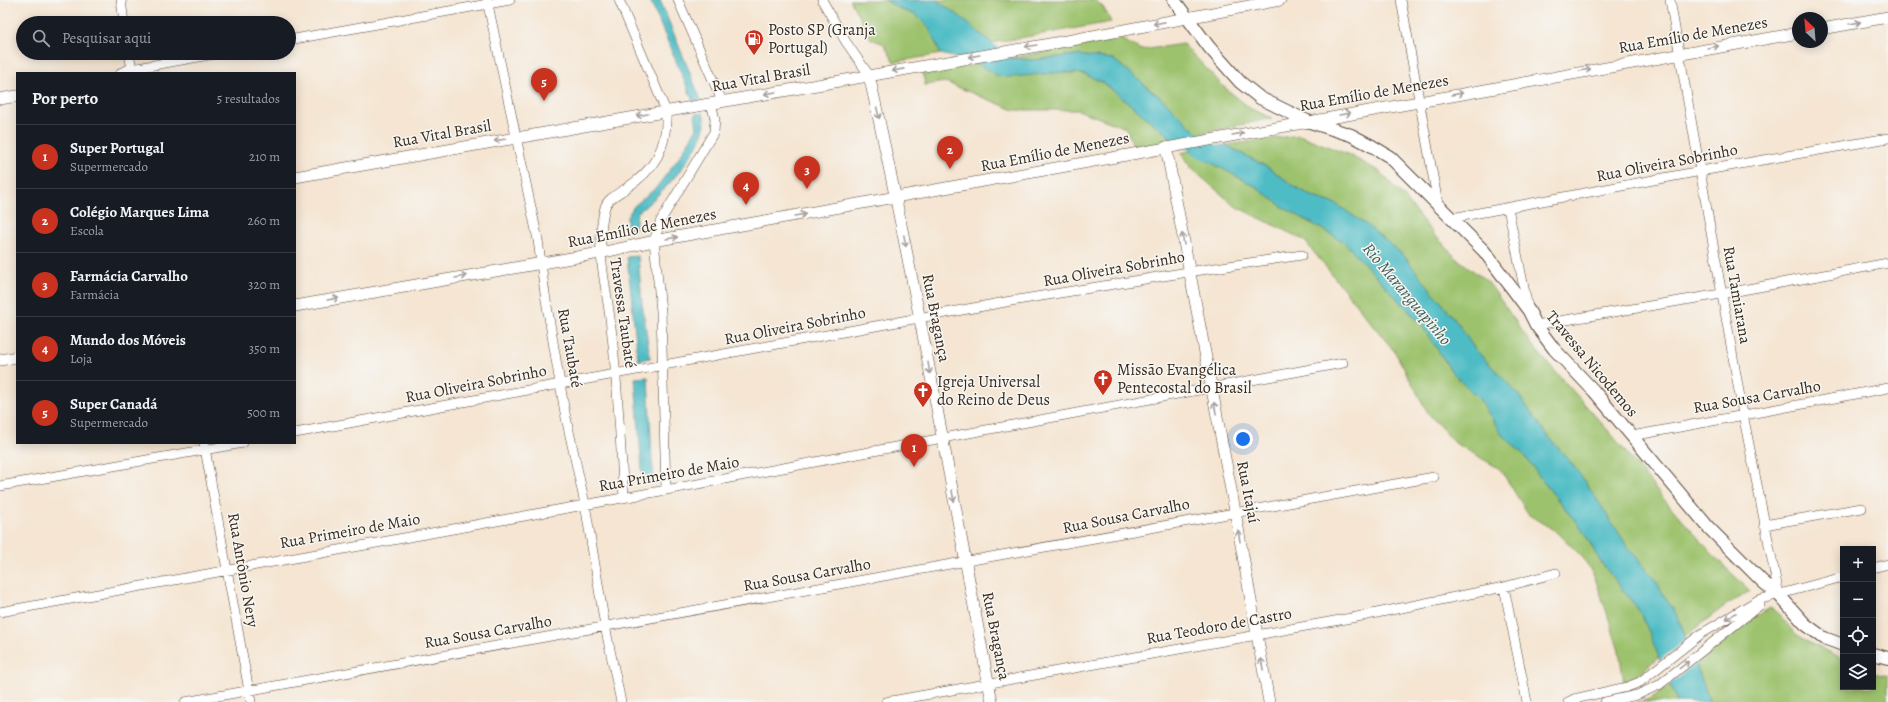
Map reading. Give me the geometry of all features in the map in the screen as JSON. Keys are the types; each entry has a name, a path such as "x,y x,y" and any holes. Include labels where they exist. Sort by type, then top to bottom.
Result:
{"main road":[{"name":"Travessa Nicodemos","path":"1174,0 1182,8 1186,18 1209,47 1240,82 1260,98 1306,121 1350,135 1390,157 1484,251 1529,311 1536,325 1554,349 1594,391 1709,528 1763,582 1779,595 1805,624 1824,638 1840,644"},
{"path":"1876,655 1888,658"}],"street":[{"path":"121,0 123,16"},
{"path":"296,39 487,2 510,0"},
{"name":"Travessa Taubaté","path":"619,0 666,111 667,125 663,145 655,164 644,176 612,197 606,205 600,237 600,253 611,326 616,375 624,497"},
{"path":"678,0 722,101"},
{"name":"Rua Bragança","path":"822,0 846,42 869,75 897,197 992,702"},
{"name":"Rua Vital Brasil","path":"296,177 1012,49 1072,40 1280,0"},
{"path":"1401,0 1438,204"},
{"name":"Rua Tamiarana","path":"1670,0 1701,171 1721,294 1764,525 1779,595"},
{"name":"Rua Taubaté","path":"487,2 538,240 540,263 562,384 565,413 585,504 605,626 621,702"},
{"path":"1828,28 1888,17"},
{"name":"Rua Emílio de Menezes","path":"296,306 600,253 654,241 1306,121 1792,34"},
{"path":"129,60 129,72 186,60"},
{"path":"0,99 16,96"},
{"path":"666,490 661,311 654,241 661,220 714,132 715,119 711,103"},
{"name":"Rua Oliveira Sobrinho","path":"1452,218 1701,171 1888,138"},
{"name":"Rua Itajaí","path":"1166,147 1188,272 1235,511 1269,702"},
{"path":"1508,208 1529,311"},
{"name":"Rua Oliveira Sobrinho","path":"296,433 920,318 1188,272 1302,255"},
{"path":"1536,325 1721,294 1888,263"},
{"path":"0,360 16,357"},
{"name":"Rua Primeiro de Maio","path":"0,612 227,569 942,439 1343,363"},
{"name":"Rua Sousa Carvalho","path":"1632,436 1888,388"},
{"path":"0,486 205,446 230,444"},
{"name":"Rua Antônio Nery","path":"205,446 251,702"},
{"name":"Rua Sousa Carvalho","path":"185,702 966,562 1235,511 1434,477"},
{"path":"1764,525 1862,508"},
{"path":"1876,567 1888,564"},
{"name":"Rua Teodoro de Castro","path":"886,702 1362,616 1504,587 1556,573"},
{"path":"1568,702 1574,699 1627,687 1640,682 1701,634 1758,600 1840,578"},
{"path":"1504,587 1527,702"},
{"path":"1605,702 1639,699 1659,685 1757,607 1779,595"}],"green space":[{"path":"850,0 885,0 902,10 916,15 929,28 941,54 894,62 884,44 871,39"},
{"path":"936,0 1094,0 1103,7 1111,22 991,43"},
{"path":"1121,39 1141,50 1183,44 1224,87 1251,109 1272,118 1198,134 1168,104 1113,59 1075,55 1034,60 1010,58"},
{"path":"979,64 998,76 1064,72 1084,74 1104,83 1175,141 1134,147 1126,128 1078,110 1014,110 945,82 925,85 923,72"},
{"path":"1299,135 1347,154 1379,171 1405,198 1426,225 1455,257 1488,282 1532,345 1613,436 1662,497 1715,557 1750,591 1726,605 1685,636 1678,617 1656,581 1628,547 1576,470 1495,370 1474,348 1457,322 1403,255 1336,204 1316,198 1297,188 1269,168 1226,145"},
{"path":"1189,151 1253,185 1283,207 1343,241 1421,324 1452,372 1480,400 1501,433 1525,456 1541,479 1582,529 1600,561 1641,613 1659,656 1636,677 1624,683 1619,651 1607,613 1595,578 1584,559 1557,532 1529,515 1500,469 1455,443 1428,413 1395,352 1304,240 1235,206 1191,168 1181,153"},
{"path":"1770,608 1781,616 1796,634 1840,658 1840,690 1876,690 1876,674 1888,676 1888,702 1710,702 1696,664 1749,621"},
{"path":"1670,685 1677,702 1637,702 1655,696"}],"water":[{"path":"650,0 660,0 701,100 693,101"},
{"path":"885,0 936,0 958,15 1010,58 1034,60 1075,55 1113,59 1168,104 1198,134 1175,141 1104,83 1084,74 1064,72 1012,77 998,76 979,64 941,54 929,28 916,15 902,10"},
{"path":"703,113 705,126 693,152 667,186 637,213 635,229 627,229 627,217 634,206 656,188 678,159 697,128 695,114"},
{"name":"Rio Maranguapinho","path":"1226,145 1269,168 1297,188 1316,198 1336,204 1367,225 1403,255 1457,322 1474,348 1517,393 1545,432 1576,469 1628,547 1656,581 1678,617 1710,702 1677,702 1641,613 1600,561 1582,529 1541,479 1525,456 1501,433 1480,400 1452,372 1421,324 1343,241 1283,207 1253,185 1189,151"},
{"path":"638,256 642,303 650,358 638,360 627,257"},
{"path":"648,377 654,477 653,481 643,483 635,378"}],"pier":[{"path":"1688,638 1697,662 1668,685 1659,661"}],"waterway":[{"name":"Rio Maranguapinho","path":"1168,121 1201,148 1227,159"}],"place":[{"name":"Posto SP (Granja Portugal)","path":"754,56"},
{"name":"Super Canadá","path":"544,101"},
{"name":"Colégio Marques Lima","path":"950,169"},
{"name":"Farmácia Carvalho","path":"807,189"},
{"name":"Mundo dos Móveis","path":"746,205"},
{"name":"Missão Evangélica Pentecostal do Brasil","path":"1103,396"},
{"name":"Igreja Universal do Reino de Deus","path":"923,408"},
{"name":"Super Portugal","path":"914,467"}]}
